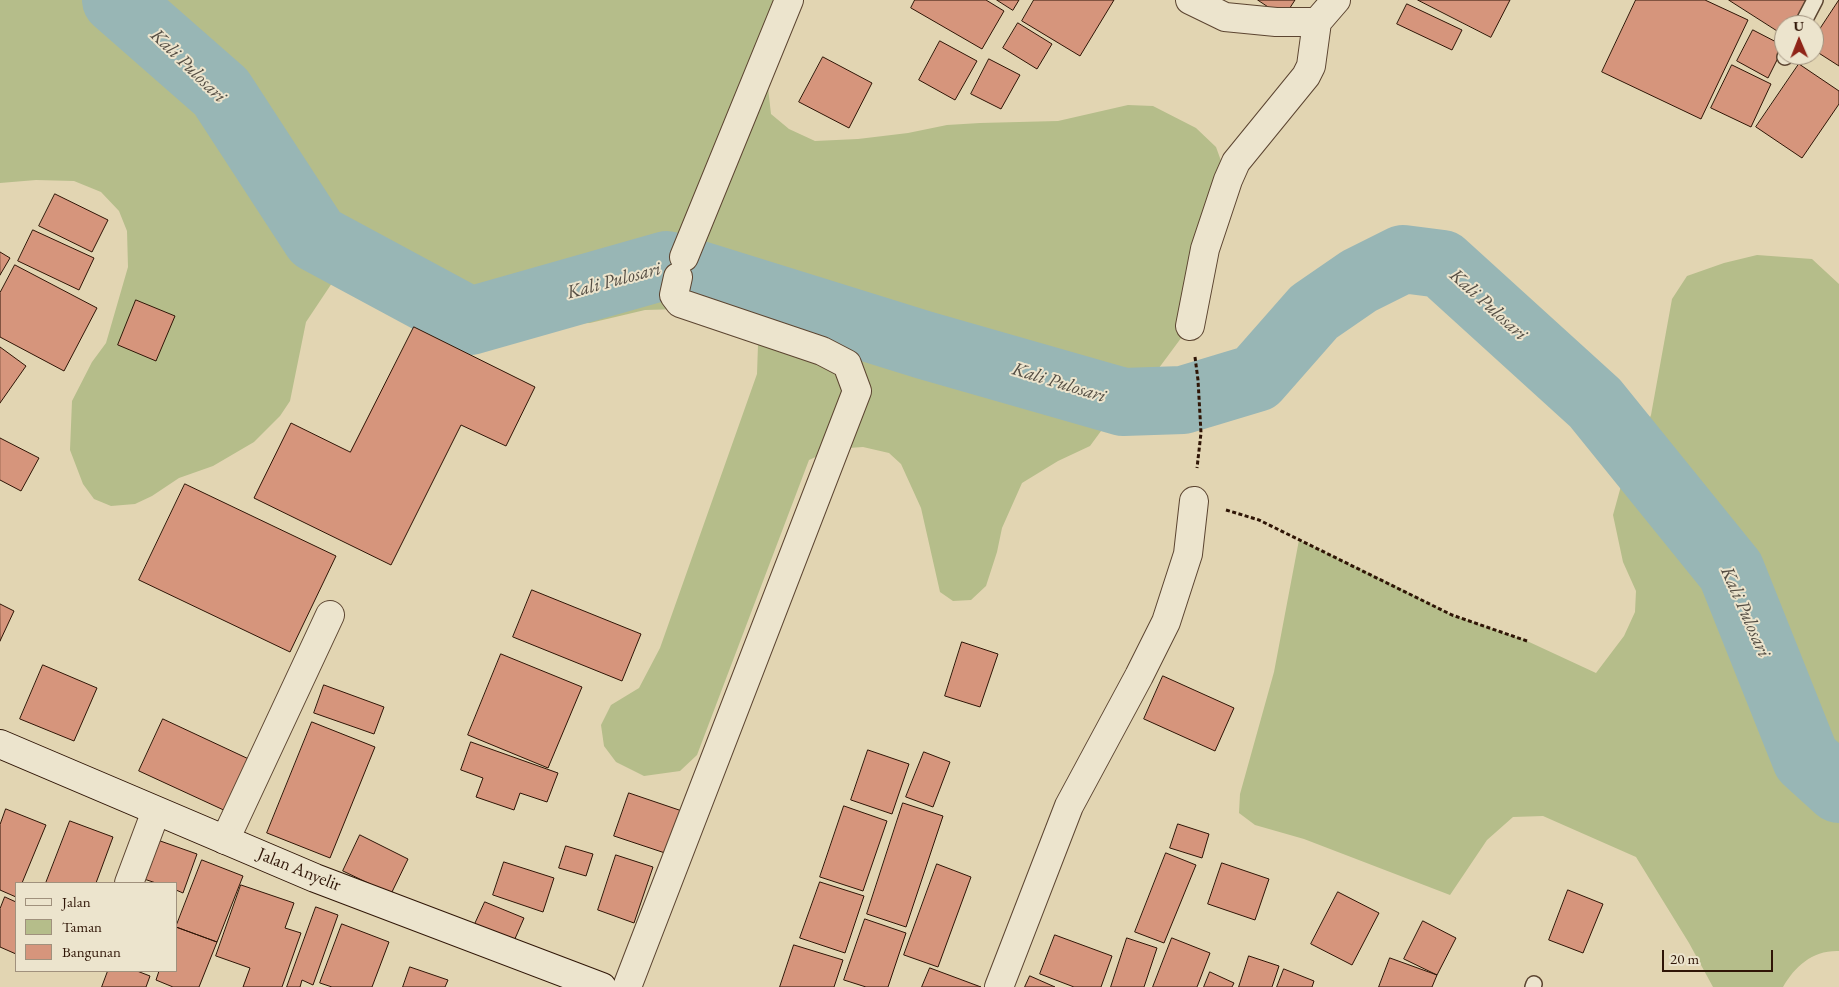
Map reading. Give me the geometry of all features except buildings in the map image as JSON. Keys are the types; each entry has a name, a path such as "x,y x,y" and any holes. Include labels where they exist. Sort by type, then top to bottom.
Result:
{"street":[{"path":"627,987 857,391 847,364 822,351 680,303 674,295 681,267 789,0"},
{"path":"1190,0 1225,17 1276,22 1316,22"},
{"path":"1190,326 1205,249 1236,162 1306,76 1311,66 1316,22 1336,0"},
{"path":"999,987 1069,806 1166,622 1188,554 1194,500"},
{"path":"225,840 330,615"},
{"name":"Jalan Anyelir","path":"0,744 324,881 602,987"},
{"path":"129,882 156,811"}],"lane":[{"path":"1807,15 1815,0"}],"path":[{"path":"1198,380 1201,433"},
{"path":"1194,500 1259,520 1452,615 1527,641"}],"green space":[{"path":"0,0 775,0 766,70 771,114 789,129 815,141 858,139 908,133 947,125 1058,121 1128,105 1153,106 1196,128 1216,147 1228,180 1190,326 1153,376 1126,397 1090,446 1058,461 1022,483 1002,528 997,552 986,586 971,600 953,601 940,592 921,508 901,464 889,453 863,447 833,449 809,460 697,755 680,771 644,776 616,762 604,746 601,725 611,705 639,688 660,648 757,374 758,345 740,327 680,309 645,310 590,323 559,324 470,321 361,262 334,280 306,322 290,401 280,416 254,442 213,466 179,478 152,496 135,504 111,506 94,499 83,484 70,450 72,401 92,362 106,343 128,267 127,231 119,211 101,192 74,181 36,180 0,183"},
{"path":"1757,255 1812,259 1839,284 1839,951 1830,951 1813,956 1793,972 1783,987 1713,987 1689,943 1636,857 1543,816 1513,817 1487,840 1450,895 1304,839 1255,825 1239,813 1240,794 1274,672 1299,540 1452,615 1527,641 1596,673 1624,636 1635,612 1636,591 1623,562 1613,515 1621,486 1651,415 1672,299 1687,276 1724,263"}],"waterway":[{"name":"Kali Pulosari","path":"116,0 221,92 316,238 470,321 667,265 924,345 1123,402 1183,400 1256,378 1314,312 1359,281 1403,259 1442,264 1595,403 1731,571 1806,759 1839,789"}]}
